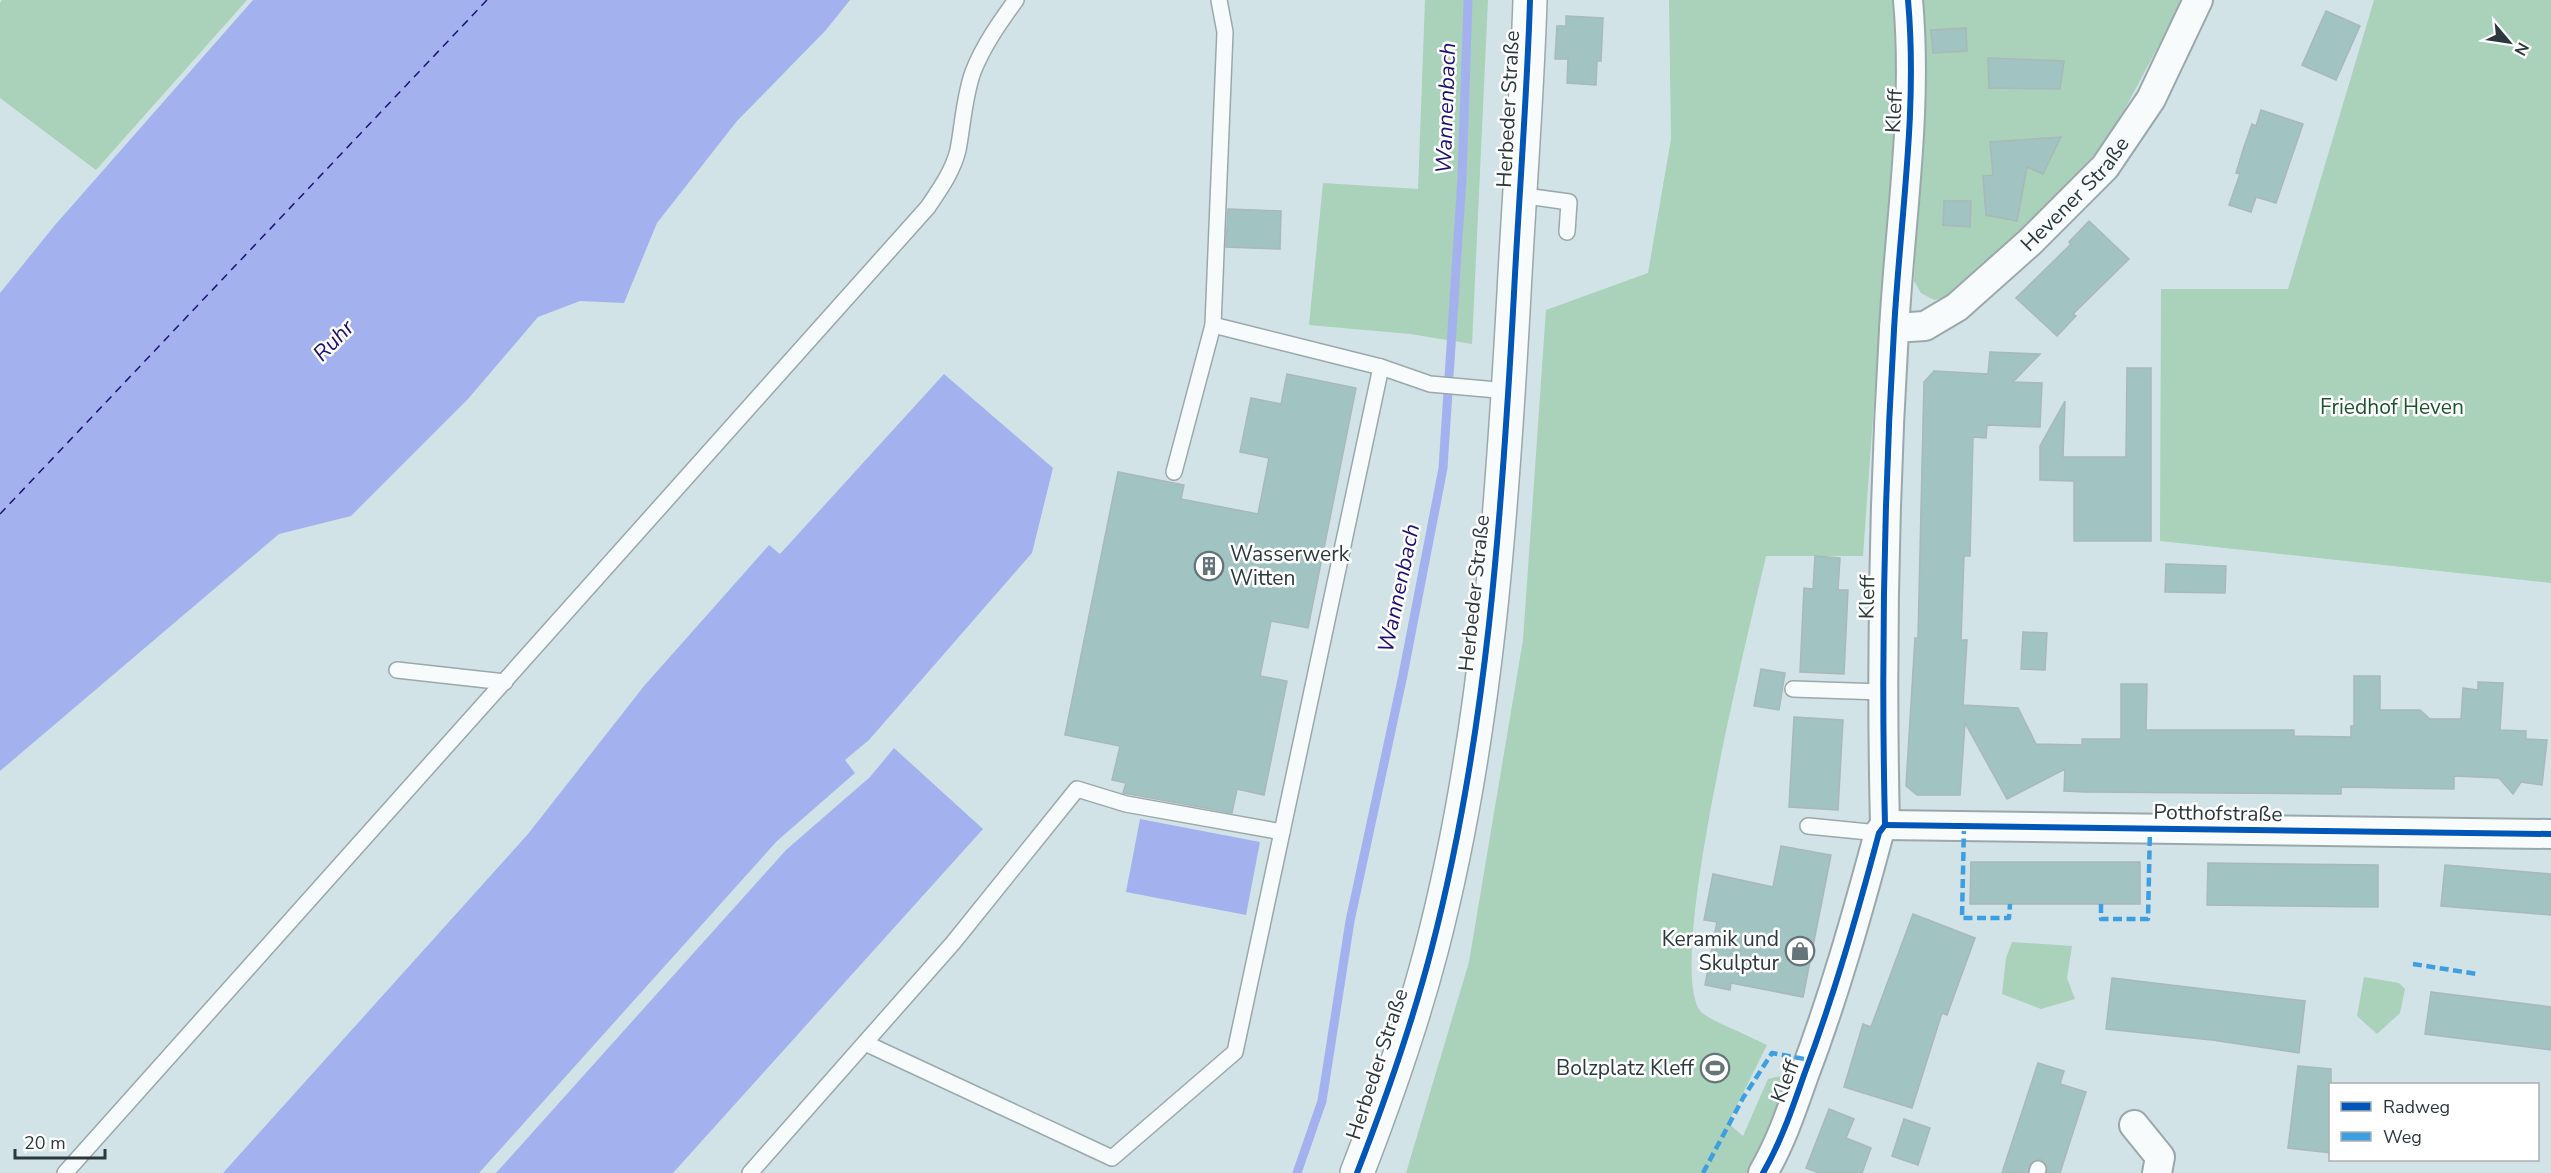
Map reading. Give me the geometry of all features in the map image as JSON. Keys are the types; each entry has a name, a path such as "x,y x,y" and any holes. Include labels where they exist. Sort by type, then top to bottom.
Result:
{"main road":[{"name":"Herbeder Straße","path":"1357,1173 1404,1043 1431,951 1451,864 1471,753 1488,631 1508,391 1530,0"}],"street":[{"name":"Kleff","path":"1763,1173 1776,1152 1837,984 1882,829 1882,692 1887,457 1894,328 1912,97 1908,0"},
{"name":"Hevener Straße","path":"1894,328 1925,326 1957,308 2030,242 2105,167 2151,99 2198,0"},
{"name":"Potthofstraße","path":"1882,829 2551,834"},
{"path":"2134,1125 2160,1157 2157,1173"}],"lane":[{"path":"65,1173 928,207 948,176 958,151 962,114 974,72 999,23 1016,0"},
{"path":"1174,472 1213,325 1225,32 1219,0"},
{"path":"1519,195 1569,202 1567,232"},
{"path":"1213,325 1381,367 1430,384 1508,391"},
{"path":"865,1043 1112,1158 1235,1052 1381,367"},
{"path":"397,670 505,682"},
{"path":"1793,688 1882,692"},
{"path":"750,1173 953,943 1077,789 1126,804 1282,832"},
{"path":"1808,826 1882,829"}],"green space":[{"path":"2,0 247,0 96,170 0,98 0,3"},
{"path":"1425,0 1488,0 1472,344 1410,334 1309,325 1323,183 1418,189"},
{"path":"1669,0 1896,0 1898,69 1863,556 1766,556 1714,793 1693,932 1692,983 1701,1012 1767,1045 1728,1123 1743,1136 1768,1079 1795,1072 1751,1173 1406,1173 1469,962 1523,640 1546,310 1648,273 1671,139"},
{"path":"1918,0 2183,0 2112,133 2054,204 1954,295 1934,300 1921,293 1914,281 1923,102"},
{"name":"Friedhof Heven","path":"2374,0 2551,0 2551,583 2160,541 2161,289 2288,289"},
{"path":"2012,942 2072,946 2067,978 2075,999 2041,1009 2002,994 2006,958"},
{"path":"2364,977 2399,983 2405,989 2400,1013 2377,1034 2357,1016"}],"water":[{"name":"Ruhr","path":"253,0 850,0 826,30 737,121 657,223 624,303 580,301 538,317 468,399 351,516 279,534 0,771 0,293 55,225"},
{"path":"944,374 1053,468 1032,553 869,740 845,760 855,773 777,841 479,1173 223,1173 528,834 644,686 769,545 780,554"},
{"path":"894,748 983,829 673,1173 496,1173 786,850 870,777"},
{"path":"1140,819 1260,842 1246,915 1126,892"}],"building":[{"path":"2326,11 2360,26 2336,80 2302,65"},
{"path":"1566,16 1603,18 1601,61 1597,61 1596,85 1567,83 1568,59 1555,59 1557,26 1566,26"},
{"path":"1966,28 1967,51 1933,53 1931,30"},
{"path":"1988,58 2064,61 2060,89 1989,88"},
{"path":"2261,110 2303,124 2276,203 2256,197 2251,212 2229,205 2240,174 2236,173 2243,150 2252,124 2256,126"},
{"path":"2061,137 2043,174 2027,167 2017,221 1986,215 1983,176 1993,175 1990,142"},
{"path":"1944,201 1971,201 1970,227 1943,225"},
{"path":"1228,209 1281,211 1280,249 1226,247"},
{"path":"2089,221 2129,259 2073,314 2076,316 2057,336 2016,298 2071,244 2069,242"},
{"path":"1990,352 2040,354 2013,382 2042,383 2040,427 1987,425 1986,438 1973,437 1970,556 1964,556 1961,640 1967,640 1963,705 2018,708 2036,744 2082,745 2082,739 2121,739 2121,684 2147,684 2146,730 2294,730 2294,736 2351,737 2351,726 2354,726 2354,676 2380,676 2380,710 2420,710 2430,719 2461,719 2463,688 2478,690 2478,682 2503,683 2500,730 2526,731 2526,739 2547,740 2542,785 2521,782 2513,794 2499,778 2454,776 2454,789 2341,787 2341,794 2085,792 2064,791 2065,769 2007,799 1965,723 1960,795 1917,795 1906,786 1915,638 1918,638 1924,382 1934,371 1988,374"},
{"path":"2127,368 2151,368 2151,541 2074,541 2074,481 2040,480 2040,446 2065,401 2063,457 2126,457"},
{"name":"Wasserwerk Witten","path":"1287,374 1356,388 1308,628 1271,621 1260,676 1287,681 1264,795 1237,789 1232,813 1123,793 1126,783 1112,780 1120,746 1065,735 1118,472 1184,485 1181,499 1258,514 1269,458 1240,452 1251,398 1281,404"},
{"path":"1815,556 1840,558 1838,590 1848,590 1844,674 1800,672 1804,588 1813,589"},
{"path":"2166,564 2226,566 2225,593 2165,592"},
{"path":"2023,632 2047,633 2045,670 2021,669"},
{"path":"1761,669 1785,673 1779,710 1754,706"},
{"path":"1794,717 1843,720 1838,810 1789,807"},
{"path":"1781,846 1831,855 1803,997 1731,983 1730,990 1705,985 1717,922 1704,920 1713,874 1773,887"},
{"path":"1971,862 2140,862 2140,904 1970,904"},
{"path":"2208,863 2378,865 2378,907 2207,905"},
{"path":"2445,865 2551,874 2551,915 2441,906"},
{"path":"1913,914 1975,938 1947,1015 1942,1013 1912,1108 1844,1087 1863,1024 1871,1027"},
{"path":"2112,978 2305,1001 2299,1053 2212,1040 2106,1029"},
{"path":"2431,992 2551,1007 2551,1050 2425,1034"},
{"path":"2038,1063 2064,1071 2060,1084 2086,1092 2060,1173 2047,1173 2047,1166 2040,1159 2031,1163 2028,1173 2002,1173"},
{"path":"2298,1066 2331,1069 2329,1153 2288,1148"},
{"path":"1829,1109 1854,1119 1846,1138 1871,1148 1862,1173 1819,1173 1806,1168"},
{"path":"1904,1119 1930,1128 1918,1165 1892,1156"}],"waterway":[{"name":"Wannenbach","path":"1297,1173 1322,1101 1350,921 1403,675 1443,468 1462,178 1468,0"}],"ferry route":[{"path":"0,514 487,0"}],"marked path":[{"path":"1964,825 1962,918 2009,918 2010,904"},
{"path":"2101,904 2101,919 2148,919 2150,828"},
{"path":"2413,964 2477,974"},
{"path":"1703,1173 1743,1098 1772,1053 1810,1060"}],"cycle path":[{"path":"1357,1173 1397,1064 1431,951 1466,789 1479,707 1504,459 1530,0"},
{"path":"1763,1173 1786,1125 1815,1045 1879,833 1885,825 1883,639 1886,516 1894,330 1910,124 1911,42 1908,0"},
{"path":"1885,825 2551,834"}],"place":[{"name":"Wasserwerk Witten","path":"1209,566"},
{"name":"Keramik und Skulptur","path":"1800,951"},
{"name":"Bolzplatz Kleff","path":"1715,1068"}]}
